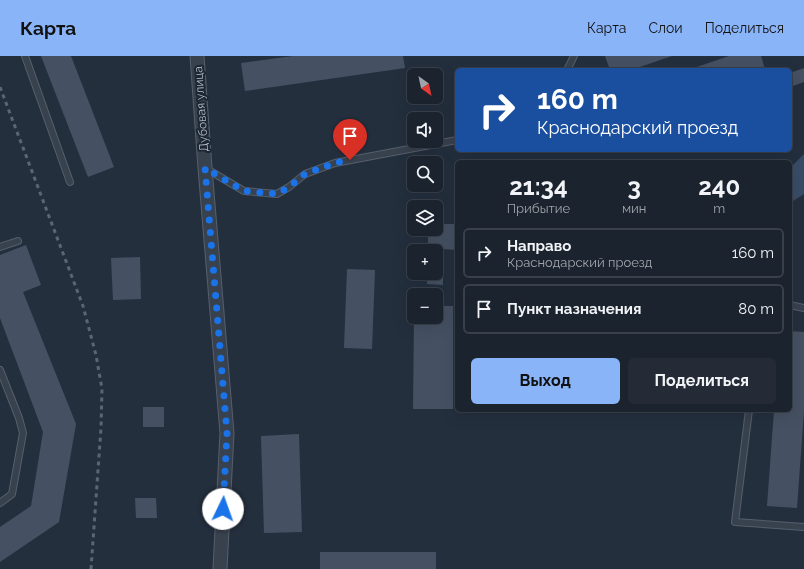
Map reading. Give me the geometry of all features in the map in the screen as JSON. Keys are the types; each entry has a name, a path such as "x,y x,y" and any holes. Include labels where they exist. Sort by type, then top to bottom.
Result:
{"street":[{"name":"Дубовая улица","path":"197,56 227,433 220,569"}],"lane":[{"path":"25,56 70,182"},
{"path":"568,68 574,56"},
{"path":"205,168 244,191 277,194 289,187 305,174 335,163 455,140"},
{"path":"0,247 18,241"},
{"path":"792,305 804,308"},
{"path":"0,370 19,418 23,433 12,494 0,503"},
{"path":"749,412 735,522 804,527"}],"water":[{"path":"804,154 804,194 792,202 792,166"}],"building":[{"path":"41,56 71,56 114,167 88,177"},
{"path":"293,56 403,56 405,68 245,91 241,63"},
{"path":"605,56 672,56 637,68 609,68"},
{"path":"729,56 761,56 765,68 694,68"},
{"path":"804,68 804,82 792,86 792,72"},
{"path":"443,224 455,224 455,250 443,249 443,244 428,244 428,236 443,236"},
{"path":"26,245 41,285 23,292 76,424 59,522 0,562 0,527 31,506 43,432 0,318 0,255"},
{"path":"140,257 141,299 113,300 111,258"},
{"path":"347,269 375,270 372,349 344,348"},
{"path":"427,280 443,280 443,285 427,284"},
{"path":"443,306 453,306 453,409 413,409 414,324 443,324"},
{"path":"792,331 804,332 804,411 797,508 767,506 774,412 792,412"},
{"path":"143,407 164,407 164,427 143,427"},
{"path":"299,434 302,532 264,533 261,436"},
{"path":"135,498 156,498 157,518 136,518"},
{"path":"320,552 436,552 436,569 320,569"}],"railway":[{"path":"0,87 83,306 96,355 102,389 101,428 91,569"}],"route":[{"path":"223,509 227,433 205,168 244,191 277,194 289,187 305,174 335,163 350,160"}]}
